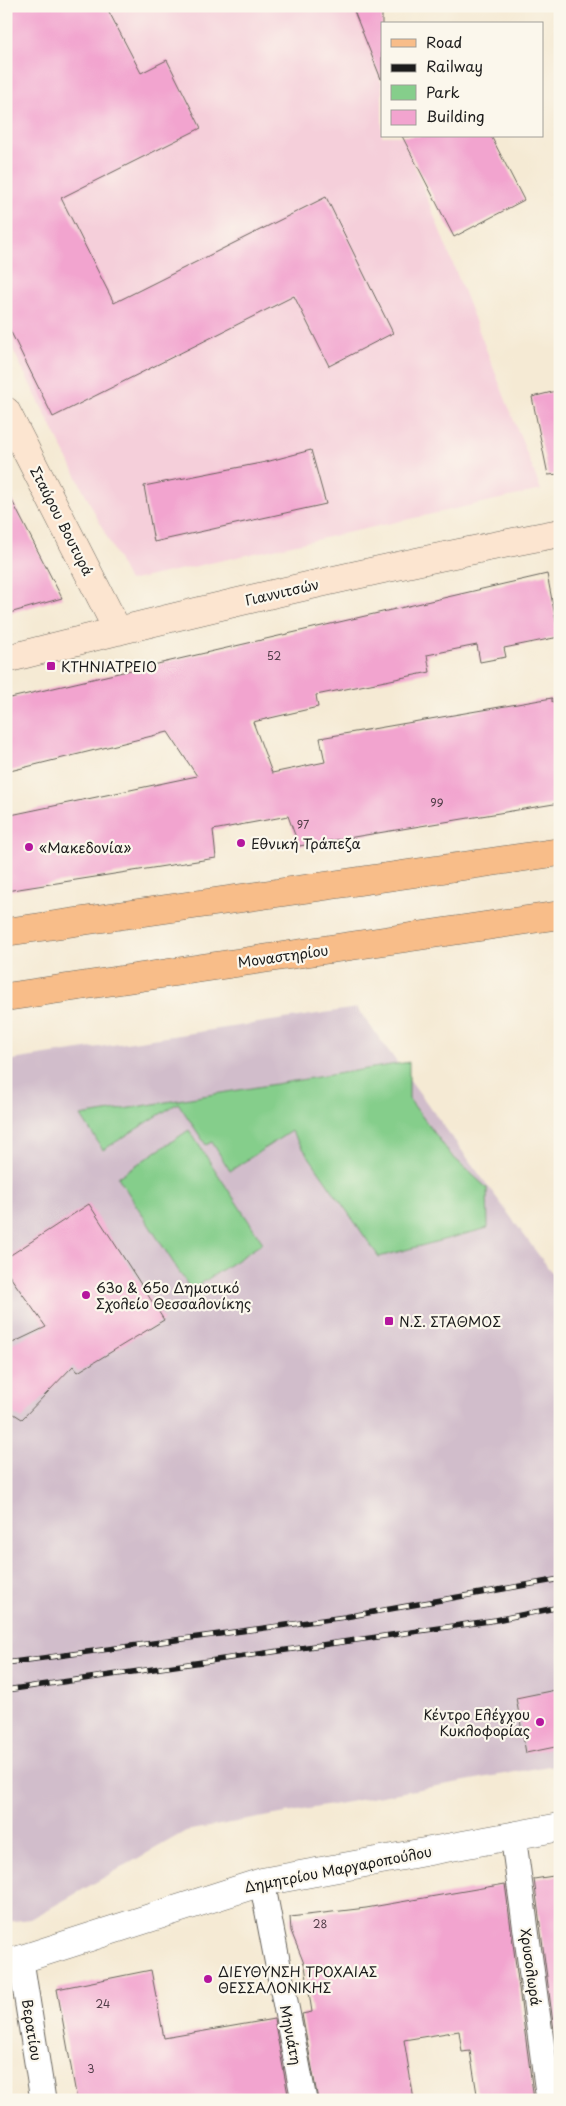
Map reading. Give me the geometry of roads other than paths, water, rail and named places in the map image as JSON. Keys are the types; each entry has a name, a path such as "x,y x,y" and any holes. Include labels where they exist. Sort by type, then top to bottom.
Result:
{"main road":[{"name":"Σταύρου Βουτυρά","path":"6,411 118,631"},
{"name":"Γιαννιτσών","path":"6,659 374,571 560,533"},
{"path":"6,932 560,852"},
{"name":"Μοναστηρίου","path":"6,997 560,915"}],"street":[{"name":"Δημητρίου Μαργαροπούλου","path":"13,1963 262,1882 560,1827"},
{"name":"Χρυσολωρά","path":"513,1835 549,2100"},
{"name":"Μηνιάτη","path":"262,1882 304,2100"},
{"name":"Βερατίου","path":"13,1963 43,2100"}],"railway":[{"path":"6,1663 345,1617 560,1579"},
{"path":"6,1690 496,1620 560,1607"}],"place":[{"name":"ΚΤΗΝΙΑΤΡΕΙΟ","path":"51,666"},
{"name":"Εθνική Τράπεζα","path":"241,843"},
{"name":"«Μακεδονία»","path":"29,847"},
{"name":"63ο & 65o Δημοτικό Σχολείο Θεσσαλονίκης","path":"86,1295"},
{"name":"Ν.Σ. ΣΤΑΘΜΟΣ","path":"389,1321"},
{"name":"Κέντρο Ελέγχου Κυκλοφορίας","path":"540,1722"},
{"name":"ΔΙΕΥΘΥΝΣΗ ΤΡΟΧΑΙΑΣ ΘΕΣΣΑΛΟΝΙΚΗΣ","path":"208,1979"}]}
